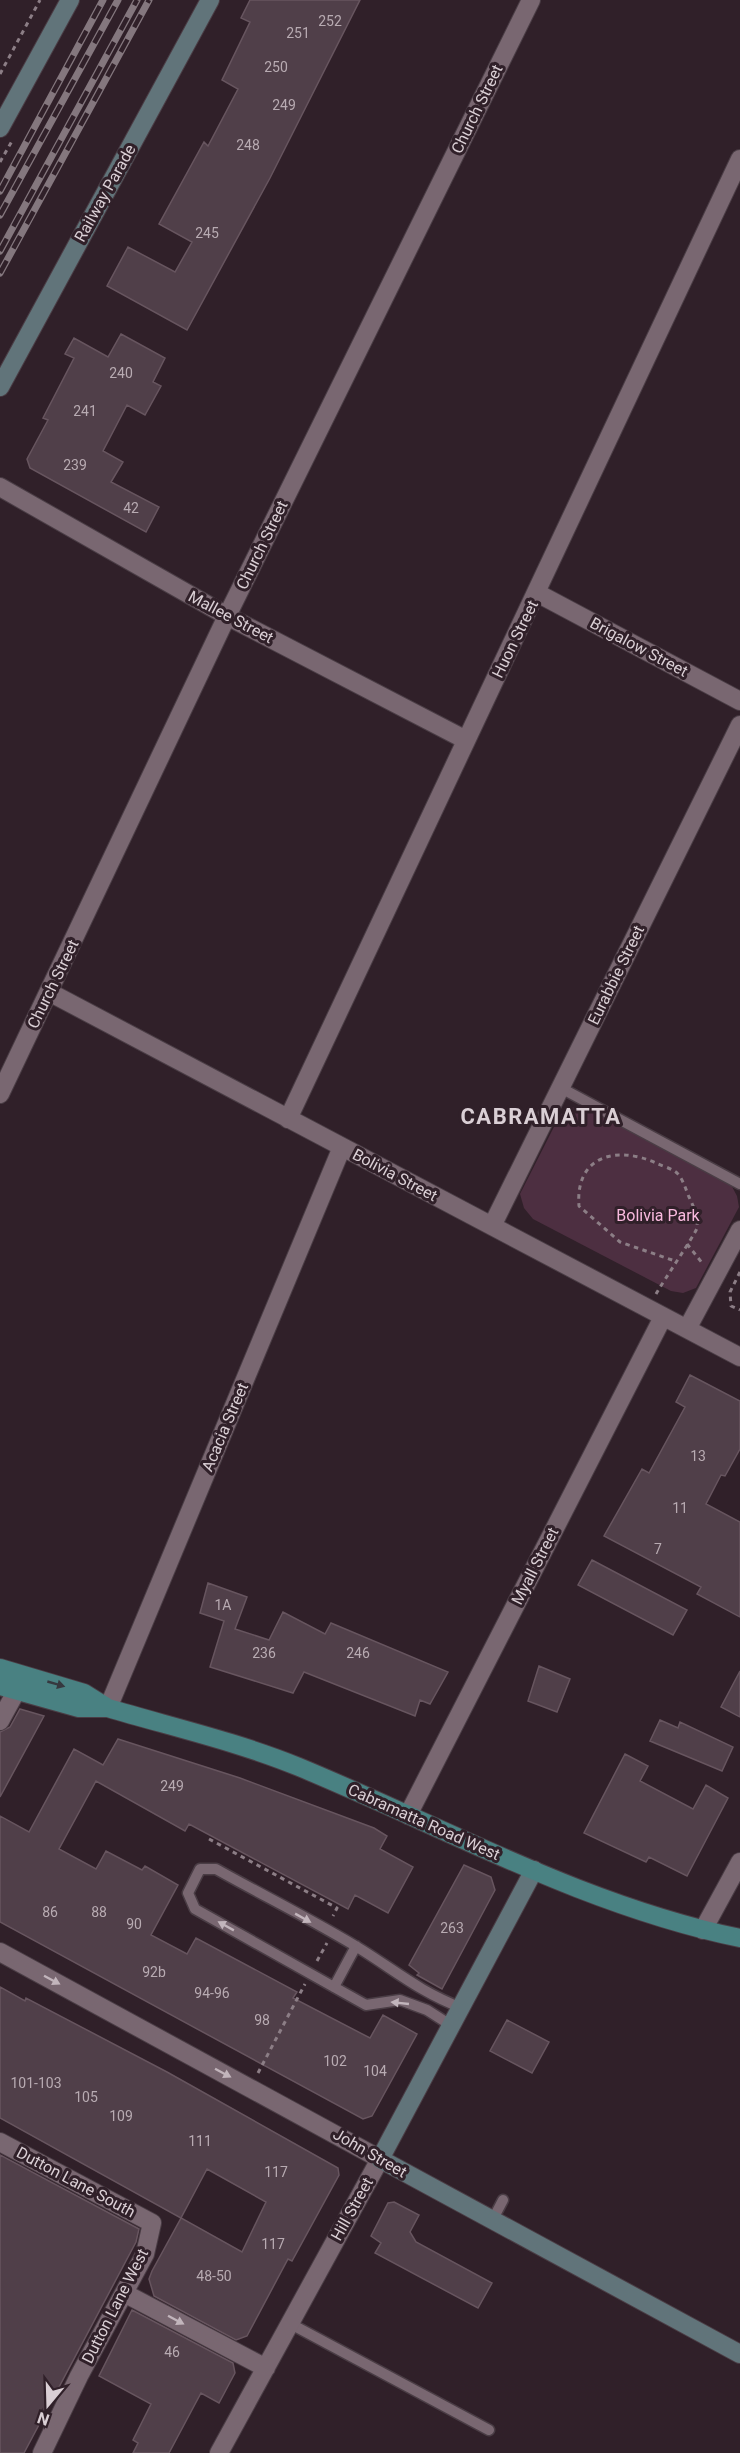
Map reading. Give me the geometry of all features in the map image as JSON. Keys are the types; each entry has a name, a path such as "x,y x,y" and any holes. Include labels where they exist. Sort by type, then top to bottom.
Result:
{"main road":[{"name":"Cabramatta Road West","path":"0,1668 84,1693 108,1708 298,1767 534,1870 620,1904 703,1930 740,1938"},
{"name":"Cabramatta Road West","path":"8,1688 79,1708 108,1708"}],"street":[{"path":"0,128 70,0"},
{"name":"Railway Parade","path":"0,387 210,0"},
{"name":"Church Street","path":"0,1094 227,616 531,0"},
{"name":"Huon Street","path":"288,1119 740,159"},
{"name":"Mallee Street","path":"0,487 227,616 466,740"},
{"name":"Brigalow Street","path":"537,593 740,701"},
{"name":"Eurabbie Street","path":"492,1226 740,724"},
{"name":"Bolivia Street","path":"49,992 740,1357"},
{"name":"Acacia Street","path":"108,1708 342,1147"},
{"path":"687,1329 740,1230"},
{"name":"Myall Street","path":"408,1815 656,1313"},
{"path":"0,1720 8,1688"},
{"path":"703,1930 740,1862"},
{"name":"Hill Street","path":"219,2453 462,2008 534,1870"},
{"name":"John Street","path":"0,1952 740,2354"},
{"name":"Dutton Lane South","path":"0,2142 152,2223"},
{"name":"Dutton Lane West","path":"42,2453 79,2376 145,2254 152,2223"},
{"path":"124,2293 266,2368"}],"lane":[{"path":"561,1088 740,1184"},
{"path":"452,2026 428,2010 400,2000 366,2005 195,1909 188,1893 200,1869 216,1869 356,1946 395,1974 442,2000 462,2008"},
{"path":"334,1987 356,1946"},
{"path":"492,2221 503,2200"},
{"path":"290,2323 489,2430"}],"path":[{"path":"0,74 40,0"},
{"path":"656,1313 675,1261 697,1230 696,1213 677,1173 640,1155 619,1152 599,1159 585,1174 577,1189 579,1206 620,1242 675,1261"},
{"path":"687,1245 714,1279"},
{"path":"740,1271 730,1292 731,1306 740,1311"},
{"path":"209,1839 337,1908 330,1921"},
{"path":"316,1963 328,1941"},
{"path":"258,2073 302,1992"}],"green space":[{"name":"Bolivia Park","path":"570,1107 585,1108 729,1181 737,1196 739,1207 696,1288 683,1293 671,1291 533,1219 524,1208 520,1194 560,1115"}],"building":[{"path":"250,0 360,0 270,178 187,330 107,286 128,247 175,272 192,242 159,224 204,142 208,146 238,89 222,80 250,22 241,18"},
{"path":"121,334 165,358 153,382 161,386 145,415 127,405 103,451 123,462 111,482 159,507 146,532 30,468 27,459 48,420 43,418 74,358 65,354 74,338 108,357"},
{"path":"690,1375 740,1401 740,1449 725,1476 721,1475 706,1504 740,1522 740,1617 697,1594 701,1587 604,1536 642,1469 649,1473 685,1407 676,1402"},
{"path":"592,1560 687,1610 673,1635 578,1585"},
{"path":"208,1583 247,1597 235,1629 269,1640 283,1612 325,1634 331,1623 448,1672 430,1704 420,1700 415,1716 304,1672 293,1693 210,1667 224,1621 200,1613"},
{"path":"539,1666 570,1679 557,1712 528,1701"},
{"path":"740,1671 740,1717 721,1707"},
{"path":"20,1709 44,1716 0,1797 0,1732 10,1727"},
{"path":"660,1720 678,1728 680,1722 733,1747 722,1771 650,1741"},
{"path":"118,1739 240,1778 374,1828 387,1836 380,1849 413,1867 388,1913 355,1895 348,1909 189,1824 185,1831 96,1781 59,1849 96,1869 106,1851 142,1870 145,1866 178,1885 151,1935 187,1954 196,1938 297,1992 293,1998 370,2038 383,2015 417,2034 372,2116 363,2119 0,1922 0,1816 29,1832 74,1749 103,1765"},
{"path":"625,1754 648,1766 640,1781 693,1809 706,1785 728,1798 687,1876 649,1857 646,1862 584,1833"},
{"path":"464,1865 491,1877 495,1890 442,1989 417,1975 419,1973 409,1965"},
{"path":"0,1987 25,2001 26,1998 167,2072 338,2168 339,2175 292,2261 288,2259 247,2336 236,2340 154,2296 149,2279 181,2218 0,2118","holes":["207,2169 266,2202 242,2252 181,2218"]},
{"path":"507,2020 549,2042 532,2073 490,2051"},
{"path":"0,2155 139,2229 136,2242 24,2453 0,2453"},
{"path":"394,2202 419,2215 410,2232 416,2242 492,2283 478,2308 375,2253 381,2243 371,2236 388,2203"},
{"path":"132,2310 233,2363 235,2373 219,2403 201,2393 169,2453 133,2453 138,2443 133,2440 151,2404 99,2376"}],"railway":[{"path":"0,191 103,0"},
{"path":"0,215 118,0"},
{"path":"0,251 137,0"},
{"path":"0,273 149,0"}],"district":[{"name":"CABRAMATTA","path":"541,1116"}]}
